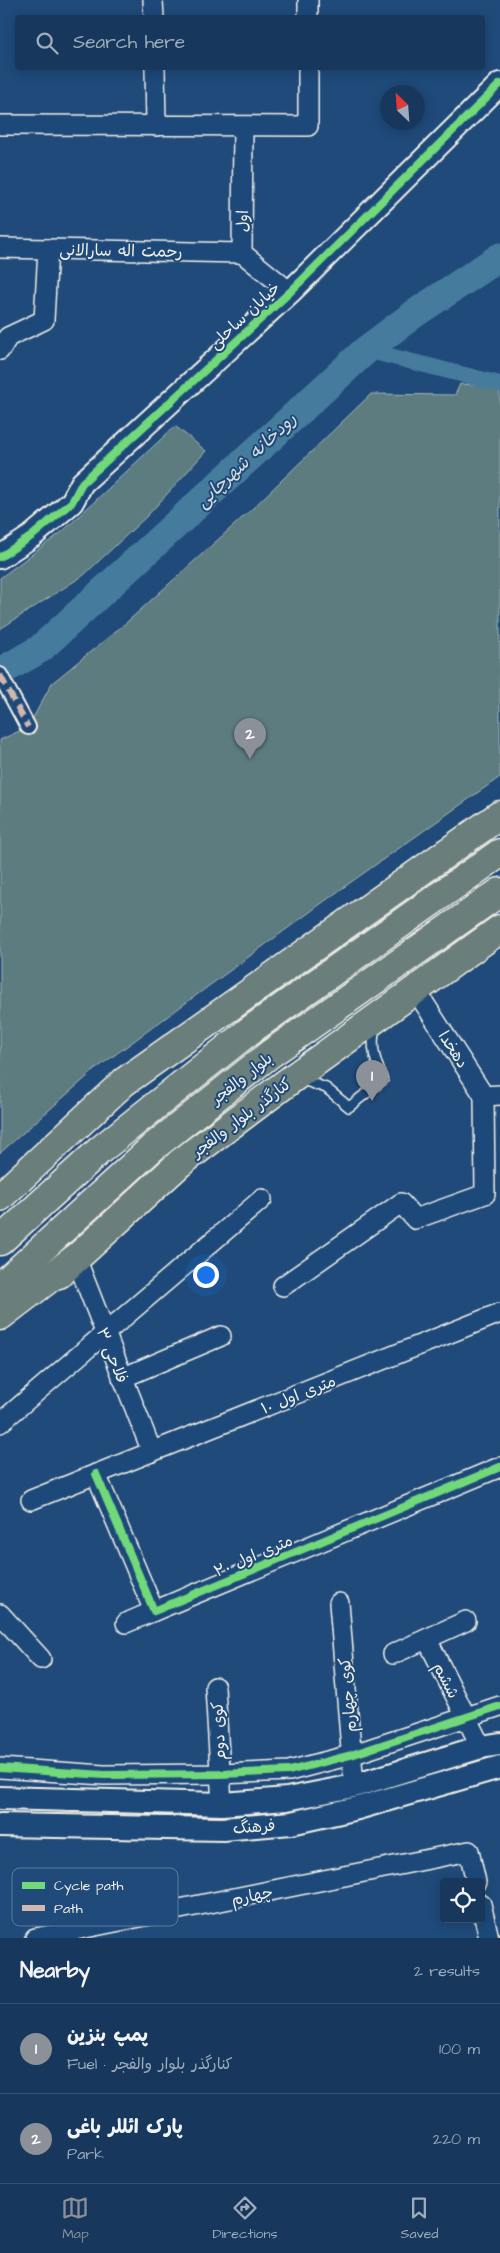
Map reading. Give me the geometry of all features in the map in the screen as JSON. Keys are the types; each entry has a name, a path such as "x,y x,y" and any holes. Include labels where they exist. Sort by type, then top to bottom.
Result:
{"main road":[{"path":"0,1196 124,1082 500,815"},
{"name":"بلوار والفجر","path":"0,1241 100,1150 249,1031 500,853"},
{"name":"بلوار والفجر","path":"0,1288 152,1148 270,1054 500,892"},
{"name":"کنارگذر بلوار والفجر","path":"0,1327 180,1163 293,1078 500,929"},
{"path":"0,1224 100,1150"},
{"path":"0,1316 76,1258"}],"street":[{"path":"153,0 154,15"},
{"path":"308,0 308,15"},
{"path":"155,70 156,126"},
{"path":"0,125 308,126 308,70"},
{"name":"خیابان ساحلی","path":"0,540 23,525 61,493 82,483 290,292 500,84"},
{"name":"اول","path":"243,127 242,253 290,292"},
{"name":"رحمت اله سارالانی","path":"0,248 242,253"},
{"path":"0,350 8,337 44,320 48,248"},
{"name":"خیابان ساحلی","path":"0,558 32,536 72,502 82,483"},
{"path":"0,675 28,727"},
{"name":"دهخدا","path":"415,989 492,1096"},
{"path":"283,1286 401,1203 415,1218 492,1192 492,1096"},
{"path":"0,1423 262,1199"},
{"name":"فلاحی ۳","path":"76,1258 104,1334 152,1452"},
{"name":"۱۰ متری اول","path":"31,1500 500,1313"},
{"path":"122,1378 221,1336"},
{"name":"۲۰ متری اول","path":"126,1623 500,1467"},
{"path":"96,1474 154,1611"},
{"name":"کوی چهارم","path":"340,1603 354,1786"},
{"path":"0,1614 41,1659"},
{"path":"393,1654 466,1621"},
{"name":"ششم","path":"427,1639 466,1716 490,1745"},
{"name":"کوی دوم","path":"215,1687 222,1804"},
{"path":"0,1768 104,1775 220,1774 288,1771 351,1755 500,1706"},
{"name":"فرهنگ","path":"0,1798 222,1804 287,1799 354,1786 490,1745"},
{"name":"فرهنگ","path":"0,1825 223,1829 291,1823 358,1808 500,1767"},
{"name":"چهارم","path":"178,1909 469,1851 475,1878"},
{"path":"485,1921 489,1938"},
{"name":"چهارم","path":"35,1938 95,1926"}],"lane":[{"path":"293,1078 311,1081 326,1088 349,1106 383,1080 373,1054 372,1039 378,1018"}],"green space":[{"path":"460,384 500,387 500,777 344,887 97,1068 0,1153 0,740 28,727 52,683 127,622 253,508 371,394 455,395"},
{"path":"175,426 206,451 148,515 84,575 0,629 0,578 63,531"}],"waterway":[{"name":"رودخانه شهرچایی","path":"0,672 40,649 366,350 414,314 500,257"},
{"path":"366,350 500,384"}],"marked path":[{"path":"0,675 28,727"}],"cycle path":[{"path":"0,557 32,536 72,502 82,483 290,292 500,84"},
{"path":"96,1474 154,1611 500,1467"},
{"path":"0,1768 104,1775 220,1774 289,1771 351,1755 500,1706"}],"place":[{"name":"پارک ائللر باغی","path":"250,759"},
{"name":"پمپ بنزین","path":"372,1101"}]}
